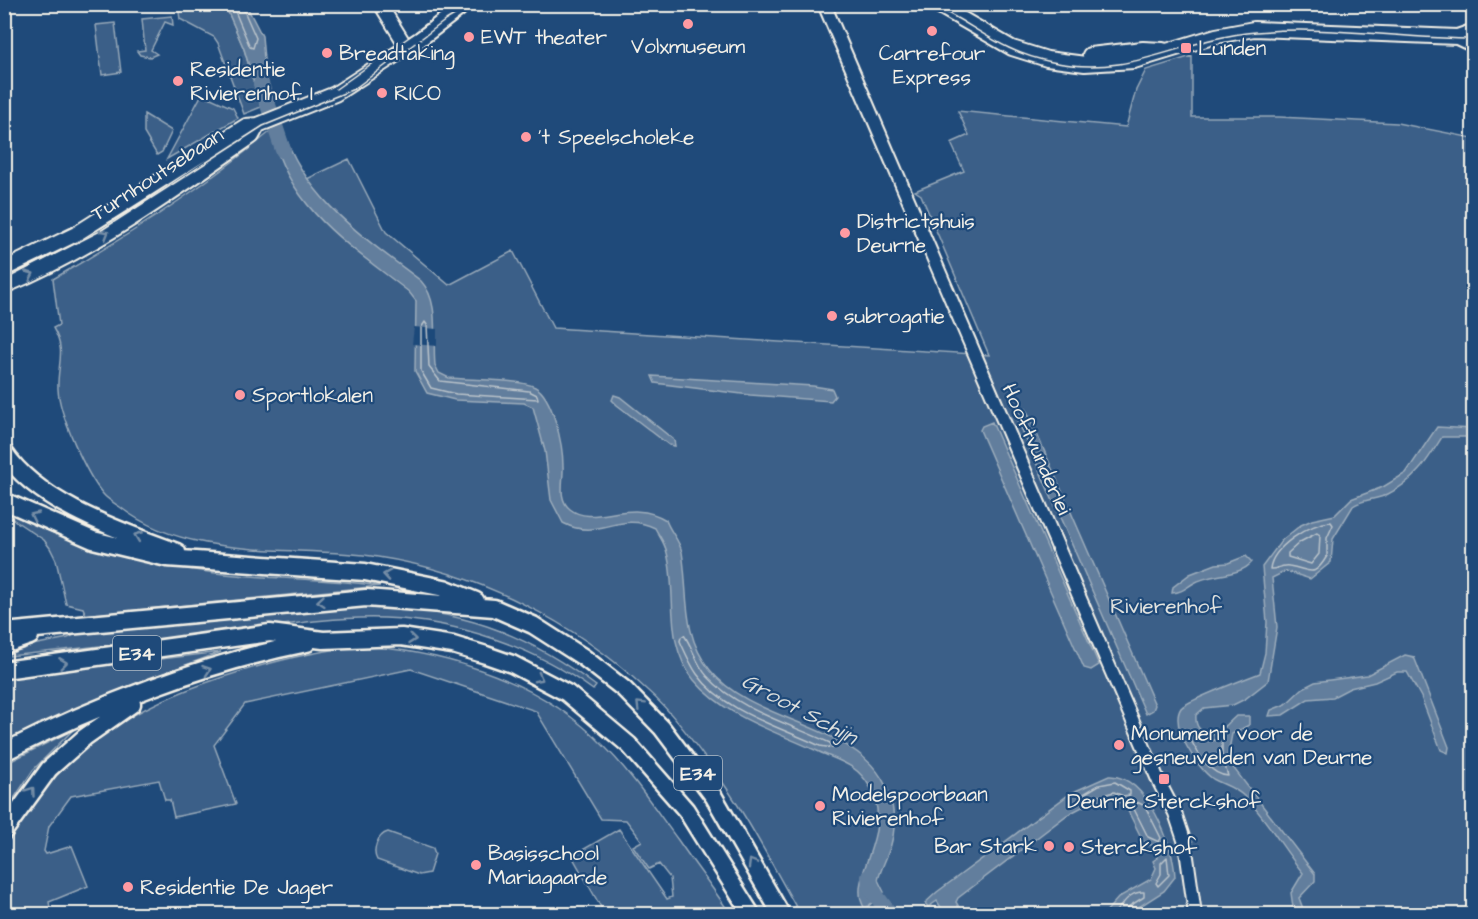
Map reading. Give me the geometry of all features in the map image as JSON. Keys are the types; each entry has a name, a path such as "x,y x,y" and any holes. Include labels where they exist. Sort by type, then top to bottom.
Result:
{"highway":[{"path":"4,452 15,468 33,483 81,512 182,554 234,564"},
{"path":"4,501 64,530 122,549 167,558 234,564 312,567 406,579 444,588 494,608"},
{"name":"E34","path":"4,632 366,598 494,608 565,644 610,678 648,713 683,753 714,797 781,915"},
{"name":"E34","path":"4,645 48,629"},
{"name":"E34","path":"4,670 270,633 322,640 381,637 453,645 512,664 567,693 629,745 687,810 705,835 751,915"},
{"path":"4,752 77,718 152,690 275,649 322,640"},
{"path":"4,831 33,789 63,756 152,690"}],"main road":[{"path":"936,4 1003,44 1047,59 1070,63 1119,63 1156,56 1222,34 1261,28 1457,37 1473,31"},
{"path":"954,4 997,32 1040,49 1089,55 1143,49 1168,51"},
{"path":"267,120 334,94 406,46 419,32 463,7"},
{"path":"1457,37 1473,45"},
{"name":"Turnhoutsebaan","path":"4,269 54,246 246,126 267,120"},
{"name":"Turnhoutsebaan","path":"4,286 54,263 125,222 252,136 267,120"}],"street":[{"path":"381,4 406,46"},
{"name":"Hooftvunderlei","path":"824,4 1159,782 1175,813 1185,843 1195,915"}],"green space":[{"path":"178,5 225,5 244,49 261,107 244,114 218,43 214,37 180,19"},
{"path":"172,16 173,25 165,22 151,50 157,54 150,57 140,55 137,51 145,50 142,19"},
{"path":"115,23 121,72 102,75 96,25"},
{"name":"Rivierenhof","path":"1192,56 1192,117 1279,117 1397,123 1473,138 1473,914 800,914 733,798 687,734 655,698 619,665 589,643 523,604 488,588 415,564 346,553 211,544 179,537 148,525 106,498 96,485 82,459 63,413 58,389 60,344 53,328 59,325 53,279 165,210 219,172 271,131 282,127 289,151 307,179 349,159 386,232 449,285 513,251 553,328 989,355 921,195 915,191 964,171 951,143 969,135 958,111 1126,127 1136,90 1146,70"},
{"path":"202,94 233,108 238,118 167,159"},
{"path":"144,114 172,131 162,152 157,155 144,133"},
{"path":"4,511 52,532 100,549 175,567 223,574 380,586 86,615 83,608 66,604 56,560 44,540 5,514"},
{"path":"364,605 429,612 487,626 541,650 596,686 593,690 546,661 495,639 440,624 385,618 322,620 218,634 9,656 8,653 12,649 68,638 78,633"},
{"path":"367,646 432,656 464,665 526,689 554,705 581,725 615,758 678,840 730,914 613,914 602,909 572,856 619,829 667,899 672,897 670,878 659,864 649,869 633,846 642,841 626,820 601,819 536,711 411,669 245,704 214,745 236,804 174,817 170,800 165,800 159,780 71,796 49,826 44,851 46,854 72,846 88,886 49,902 51,914 5,914 3,866 8,841 48,785 70,761 94,741 148,707 207,682 303,655"},
{"path":"221,652 124,688 5,741 5,677"},
{"path":"73,730 33,770 5,812 5,764"},
{"path":"388,832 433,848 435,854 429,873 419,875 377,860 375,852 377,844 381,836"}],"water":[{"path":"225,5 246,5 262,36 265,71 273,103 261,107 244,49"},
{"name":"Groot Schijn","path":"282,127 292,152 320,195 357,231 421,281 427,290 433,310 434,355 439,373 449,378 518,382 535,387 541,392 552,411 559,435 563,457 562,495 566,505 579,514 590,516 639,511 666,520 682,552 690,628 694,642 710,670 732,690 760,706 822,732 850,748 874,767 889,793 894,828 890,848 878,880 884,892 865,909 860,897 861,884 877,822 876,805 865,779 846,764 735,713 706,693 694,680 678,650 667,553 655,528 642,523 630,522 587,529 563,523 551,500 545,451 533,407 524,403 455,400 427,393 415,371 416,301 409,292 344,241 307,204 292,183 280,159 271,131"},
{"path":"652,376 813,386 832,389 835,396 831,401 750,395 655,383"},
{"path":"614,395 620,397 674,440 675,446 669,445 617,405 612,400"},
{"path":"1019,408 1026,409 1155,705 1153,710 1146,714 1014,412"},
{"path":"992,422 1099,665 1091,670 1084,668 980,430 982,426"},
{"path":"1437,427 1473,429 1473,437 1442,437 1425,462 1406,483 1384,496 1353,506 1333,539 1331,562 1310,579 1286,571 1272,578 1277,627 1268,681 1245,699 1233,705 1204,708 1196,715 1199,728 1210,735 1220,731 1236,716 1249,716 1249,725 1232,734 1228,755 1232,766 1315,874 1315,881 1299,898 1305,914 1294,914 1291,893 1303,873 1245,797 1233,788 1213,779 1200,766 1182,736 1178,716 1181,708 1194,700 1260,673 1265,653 1267,622 1262,567 1282,540 1301,525 1335,515 1351,499 1383,487 1406,473"},
{"path":"1246,556 1252,562 1247,567 1233,573 1201,580 1181,591 1172,593 1173,587 1190,574"},
{"path":"1405,655 1414,657 1449,747 1448,753 1441,750 1421,697 1407,672 1397,672 1375,682 1350,688 1333,697 1308,699 1283,715 1269,716 1271,710 1286,704 1303,688 1315,682 1367,675"},
{"path":"1109,776 1122,778 1135,786 1156,814 1169,847 1175,877 1164,891 1128,914 1104,914 1119,897 1151,879 1156,868 1153,861 1157,858 1152,845 1145,845 1126,807 1128,803 1121,803 1116,798 1084,806 1067,815 958,898 956,902 963,914 945,914 937,901 928,907 925,903 1071,793"}],"pier":[{"path":"414,327 437,329 437,346 412,344"}],"waterway":[{"name":"Groot Schijn","path":"261,84 283,150"},
{"name":"Groot Schijn","path":"869,877 871,889 890,914"}],"tram line":[{"path":"4,280 100,231 263,126 354,89 446,20 473,4"},
{"path":"930,4 1017,52 1052,62 1081,66 1132,62 1229,36 1283,30 1474,39"},
{"path":"336,89 426,25"}],"place":[{"name":"Volxmuseum","path":"688,24"},
{"name":"Carrefour Express","path":"932,31"},
{"name":"EWT theater","path":"469,37"},
{"name":"Lunden","path":"1186,48"},
{"name":"Breadtaking","path":"327,53"},
{"name":"Residentie Rivierenhof I","path":"178,81"},
{"name":"RICO","path":"382,93"},
{"name":"'t Speelscholeke","path":"526,137"},
{"name":"Districtshuis Deurne","path":"845,233"},
{"name":"subrogatie","path":"832,316"},
{"name":"Sportlokalen","path":"240,395"},
{"name":"Monument voor de gesneuvelden van Deurne","path":"1119,745"},
{"name":"Deurne Sterckshof","path":"1164,779"},
{"name":"Modelspoorbaan Rivierenhof","path":"820,806"},
{"name":"Bar Stark","path":"1049,846"},
{"name":"Sterckshof","path":"1069,847"},
{"name":"Basisschool Mariagaarde","path":"476,865"},
{"name":"Residentie De Jager","path":"128,887"}]}
